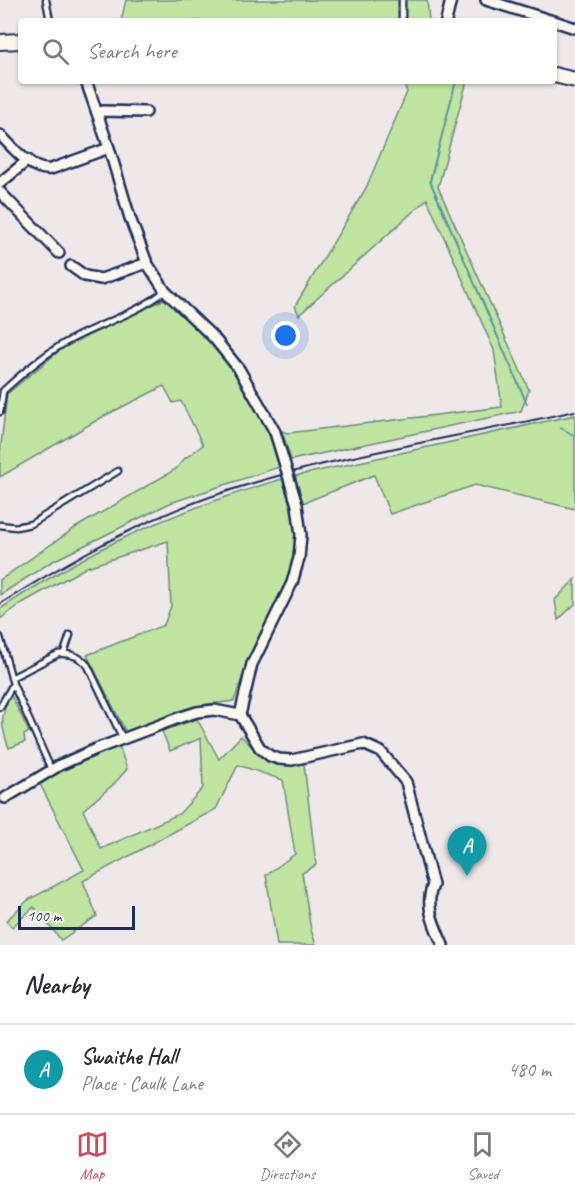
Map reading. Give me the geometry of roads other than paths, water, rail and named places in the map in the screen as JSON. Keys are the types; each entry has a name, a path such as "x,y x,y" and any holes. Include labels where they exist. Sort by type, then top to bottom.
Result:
{"main road":[{"path":"0,42 18,41"},
{"path":"557,76 575,80"}],"street":[{"path":"447,18 451,0"},
{"path":"486,0 545,18"},
{"path":"520,10 523,0"},
{"path":"557,22 575,28"},
{"path":"87,84 130,218 147,263 165,291 225,351 239,369 275,432 297,505 301,535 297,566 292,583 252,664 240,716 253,739 274,758 292,760 363,744 376,749 386,757 406,782 412,801 433,885 429,893 429,903 442,945"},
{"path":"97,113 103,111 146,112"},
{"path":"0,135 41,169 51,169 109,148"},
{"path":"0,183 28,160"},
{"path":"0,192 58,253"},
{"path":"71,266 86,276 101,279 147,263"},
{"path":"5,798 51,770 96,749 198,712 214,710 240,716"}],"lane":[{"path":"46,0 49,18"},
{"path":"402,0 402,18"},
{"path":"0,412 3,390 35,363 71,339 150,303 165,291"},
{"path":"0,525 16,527 31,524 118,471"},
{"path":"64,654 70,635"},
{"path":"0,637 12,684 51,770"},
{"path":"11,678 58,654 83,659 123,739"},
{"path":"0,707 12,684"}],"waterway":[{"path":"455,84 430,181 527,404"},
{"path":"561,428 575,436"}],"railway":[{"path":"0,604 100,545 207,498 252,483 343,459 575,411"}],"place":[{"name":"Swaithe Hall","path":"467,876"}]}
